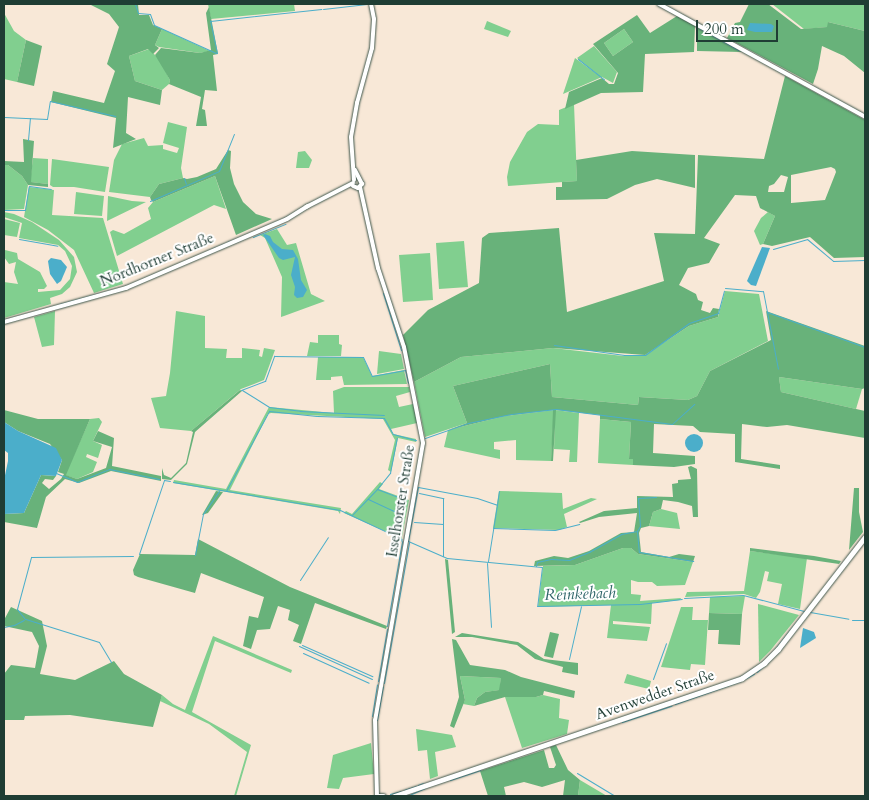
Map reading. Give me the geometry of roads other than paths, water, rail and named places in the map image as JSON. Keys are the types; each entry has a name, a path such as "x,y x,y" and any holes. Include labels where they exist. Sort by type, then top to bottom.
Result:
{"main road":[{"name":"Avenwedder Straße","path":"395,796 742,678 770,657 865,537"}],"street":[{"name":"Isselhorster Straße","path":"371,4 373,23 372,48 357,103 352,135 356,184 362,200 378,268 404,347 423,443 375,720 378,796"},
{"path":"659,4 865,116"},
{"name":"Nordhorner Straße","path":"4,322 126,288 287,219 342,188 356,184"},
{"name":"Isselhorster Straße","path":"378,781 382,796"}],"water":[{"path":"750,23 771,24 774,26 772,32 755,32 747,30"},
{"path":"263,235 270,236 273,242 282,249 293,250 298,259 301,280 307,290 303,297 297,298 294,295 295,287 291,275 295,257 283,260 279,258"},
{"path":"762,247 770,248 756,286 751,285 747,281"},
{"path":"51,258 61,260 67,267 61,281 57,284 50,274 48,261"},
{"path":"4,422 18,431 56,448 62,460 56,476 41,475 24,513 4,514 4,480 8,453 4,450"},
{"path":"694,434 700,437 703,443 700,449 694,452 688,449 685,443 688,437"},
{"path":"803,628 814,632 816,638 800,648"}],"waterway":[{"path":"135,4 138,13 150,14 154,25 216,53"},
{"path":"323,9 367,4"},
{"path":"217,53 210,21 321,9"},
{"path":"699,28 738,50"},
{"path":"578,59 604,79"},
{"path":"4,117 47,119 50,101 115,116"},
{"path":"28,140 30,118"},
{"path":"150,201 219,171 234,134"},
{"path":"184,178 186,184"},
{"path":"4,210 25,210 29,186 51,189"},
{"path":"253,237 285,224"},
{"path":"19,239 57,246"},
{"path":"773,249 807,239 833,261 865,260"},
{"path":"227,242 231,241"},
{"path":"212,249 216,247"},
{"path":"192,258 196,256"},
{"path":"725,288 763,291 778,369"},
{"path":"554,345 624,355 645,355 689,323 718,313 724,291"},
{"path":"60,304 100,293"},
{"path":"383,293 401,350"},
{"path":"4,320 55,306"},
{"path":"767,312 865,347"},
{"path":"241,390 265,381 274,356 363,357 372,376 405,370 408,383"},
{"path":"242,390 269,407 300,411 384,415"},
{"path":"425,438 468,423 511,414 556,409 672,424 694,404"},
{"path":"226,491 269,411 317,416 384,418 393,434 416,440"},
{"path":"377,489 390,473 397,438"},
{"name":"Reinkebach","path":"56,473 77,482 109,469 159,479"},
{"path":"139,554 164,480 170,481"},
{"name":"Reinkebach","path":"173,482 340,510 402,539"},
{"path":"408,541 418,487 477,498 497,505 488,561"},
{"path":"352,515 377,489 406,500"},
{"path":"195,555 203,514 219,491"},
{"path":"497,505 499,491"},
{"path":"419,493 443,498 443,556"},
{"path":"656,497 638,498 640,526 637,531 639,552 693,561"},
{"path":"368,499 403,515"},
{"path":"414,522 443,524"},
{"path":"493,528 555,530 579,524"},
{"path":"536,566 537,562 551,559 569,560 589,552 621,534 636,531"},
{"path":"300,580 328,537"},
{"path":"387,626 401,539"},
{"name":"Reinkebach","path":"408,541 447,558 542,567 537,606 640,604 682,599"},
{"path":"384,683 409,542"},
{"path":"111,662 99,642 25,619 17,609 31,557 133,556"},
{"path":"487,563 491,627"},
{"name":"Reinkebach","path":"684,598 743,595 804,611"},
{"path":"569,659 581,606"},
{"name":"Reinkebach","path":"810,612 848,619"},
{"path":"775,649 801,616"},
{"path":"4,627 24,620"},
{"name":"Reinkebach","path":"852,620 865,620"},
{"path":"378,681 387,629"},
{"path":"653,679 666,643"},
{"path":"302,645 372,676"},
{"path":"299,646 372,679"},
{"path":"757,672 783,646"},
{"path":"303,653 369,683"},
{"path":"746,678 754,674"},
{"path":"675,704 740,681"},
{"path":"372,716 377,684"},
{"path":"377,720 383,687"},
{"path":"622,722 671,706"},
{"path":"450,780 480,770"},
{"path":"577,773 615,796"},
{"path":"418,785 423,783"},
{"path":"404,790 416,786"},
{"path":"407,796 425,788"},
{"path":"390,794 401,791"}]}
